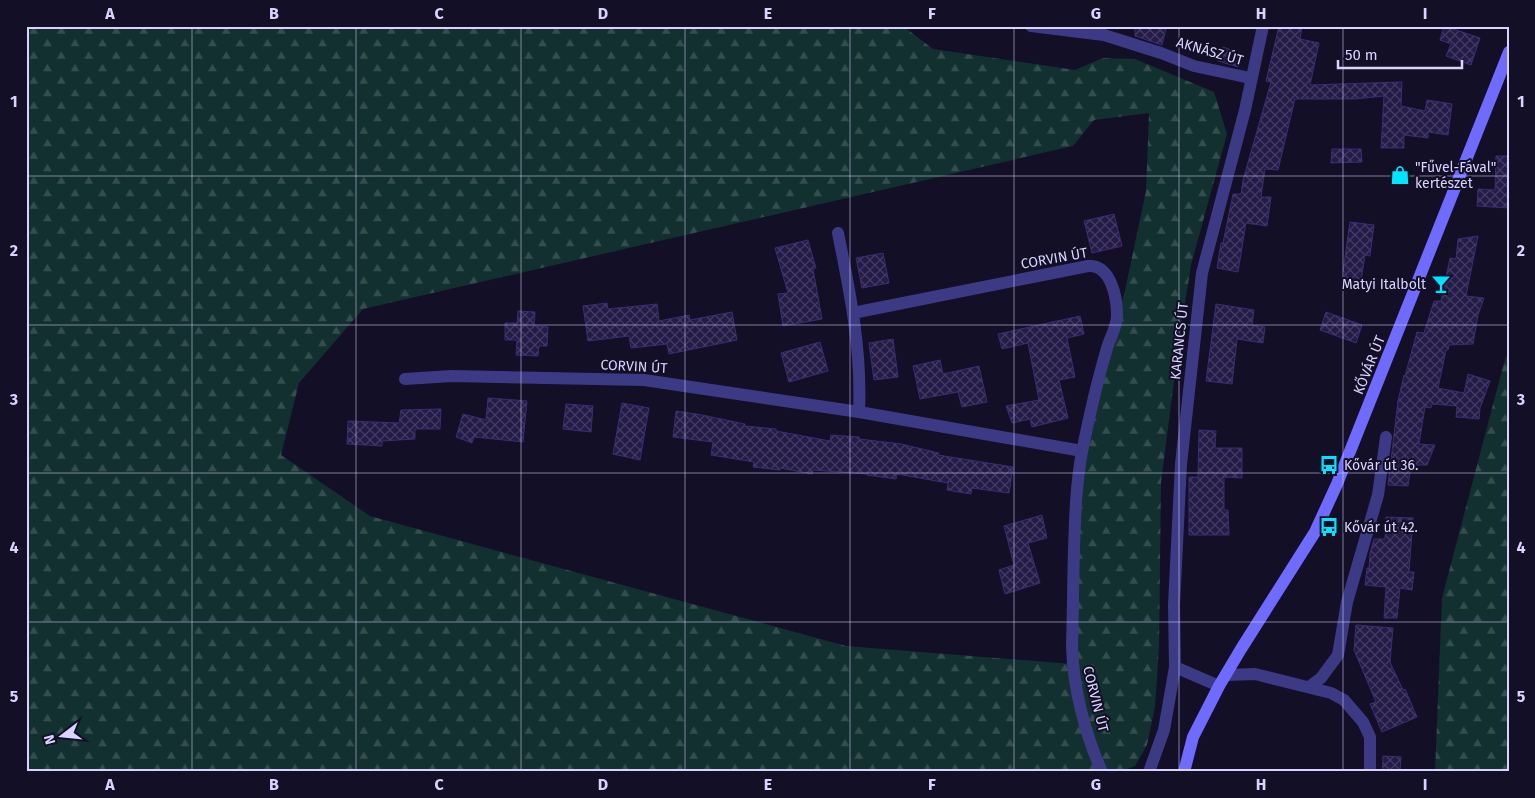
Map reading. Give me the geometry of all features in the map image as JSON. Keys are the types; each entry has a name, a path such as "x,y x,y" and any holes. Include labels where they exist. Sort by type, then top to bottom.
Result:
{"main road":[{"name":"KŐVÁR ÚT","path":"1226,675 1315,532 1334,492 1509,52"},
{"path":"1184,772 1194,737 1226,675"}],"street":[{"name":"AKNÁSZ ÚT","path":"1031,26 1105,31 1194,66 1250,78"},
{"name":"KARANCS ÚT","path":"1175,667 1175,595 1181,464 1201,286 1207,254 1244,110 1263,26"},
{"path":"838,233 853,314 859,366 859,412"},
{"name":"CORVIN ÚT","path":"853,314 1092,265 1100,268 1111,284 1117,315 1096,390 1078,475 1075,514 1072,664 1082,712 1102,772"},
{"name":"CORVIN ÚT","path":"405,379 452,376 644,380 859,412 1082,452"},
{"path":"1309,687 1325,674 1338,655 1347,602 1378,495 1386,437"},
{"path":"1149,772 1164,730 1175,667 1219,686"},
{"path":"1226,675 1255,674 1331,693 1344,700 1364,722 1370,737 1370,772"}],"green space":[{"path":"26,26 903,26 933,49 1075,70 1103,58 1135,59 1214,92 1227,134 1191,265 1180,335 1161,482 1159,648 1155,707 1147,745 1135,766 1120,772 26,772","holes":["1149,113 1146,191 1124,295 1114,328 1075,514 1072,664 846,646 370,516 281,455 299,383 363,309 1073,146 1094,120"]},
{"path":"1509,352 1509,772 1435,772 1442,598 1505,359"}],"building":[{"path":"1135,26 1156,26 1166,29 1162,45 1135,36"},
{"path":"1279,26 1302,26 1300,39 1319,43 1310,85 1402,82 1401,106 1425,111 1427,100 1452,104 1448,135 1428,132 1428,138 1404,135 1404,148 1381,148 1384,96 1355,99 1295,99 1278,170 1265,169 1261,197 1271,197 1267,226 1246,223 1238,272 1217,268 1233,194 1241,194 1243,180 1271,82 1266,81"},
{"path":"1444,26 1480,38 1471,65 1446,56 1451,44 1440,40"},
{"path":"1223,47 1242,54 1238,67 1218,61"},
{"path":"1332,149 1361,149 1362,162 1331,163"},
{"path":"1496,156 1509,156 1509,208 1477,206 1478,189 1495,190"},
{"path":"1114,214 1122,246 1092,253 1084,221"},
{"path":"1350,222 1374,225 1370,256 1365,255 1360,287 1343,285 1345,272 1343,271"},
{"path":"1478,236 1466,296 1484,298 1478,315 1473,344 1449,345 1448,350 1446,350 1438,388 1464,393 1468,374 1490,381 1480,408 1479,419 1456,417 1457,406 1432,404 1431,408 1425,407 1419,444 1435,445 1427,465 1411,465 1408,486 1388,485 1398,401 1417,332 1424,333 1434,301 1441,301 1450,258 1456,259 1458,239"},
{"path":"808,240 816,268 813,269 822,319 783,326 778,294 788,293 775,248"},
{"path":"883,253 889,283 862,288 856,258"},
{"path":"607,303 608,309 657,304 659,321 689,315 690,320 732,312 737,340 669,354 667,344 631,348 629,336 588,341 583,306"},
{"path":"1216,304 1254,310 1252,325 1265,327 1263,343 1237,339 1232,384 1206,381"},
{"path":"518,311 535,312 534,326 548,327 547,346 539,346 538,356 516,355 517,340 505,340 505,323 517,323"},
{"path":"1326,312 1362,325 1356,343 1320,330"},
{"path":"1080,316 1084,334 1067,338 1075,377 1059,380 1068,418 1032,427 1030,419 1012,423 1006,406 1039,400 1028,343 1002,349 998,334"},
{"path":"893,339 898,377 874,380 869,343"},
{"path":"820,342 828,371 789,382 781,353"},
{"path":"940,360 943,374 979,366 987,402 962,407 958,392 920,399 913,366"},
{"path":"488,398 527,401 523,442 474,437 472,443 456,437 463,414 486,420"},
{"path":"622,403 649,408 640,460 613,454"},
{"path":"566,404 593,406 591,432 563,429"},
{"path":"441,409 440,429 415,429 415,439 382,441 382,446 347,444 348,421 399,423 401,410"},
{"path":"676,411 745,424 745,426 776,429 776,431 830,441 831,435 859,437 859,439 901,444 939,453 938,455 1013,467 1009,493 972,488 971,494 947,490 948,483 897,474 896,479 867,474 813,470 812,474 780,468 780,470 753,467 754,462 711,455 713,442 673,437"},
{"path":"1199,430 1216,431 1215,448 1242,448 1242,478 1224,477 1224,510 1228,510 1229,535 1189,535 1189,477 1198,477"},
{"path":"1042,515 1047,538 1028,543 1040,583 1005,594 999,570 1014,565 1004,526"},
{"path":"1386,517 1413,518 1409,572 1414,572 1412,590 1400,588 1397,618 1384,618 1386,587 1365,585 1374,539 1385,539"},
{"path":"1356,625 1393,628 1390,662 1403,690 1405,689 1417,717 1382,732 1370,704 1376,702 1354,650"},
{"path":"1383,756 1401,757 1400,772 1382,772"}],"place":[{"name":"\"Fűvel-Fával\" kertészet","path":"1400,175"},
{"name":"Matyi Italbolt","path":"1441,284"},
{"name":"Kővár út 36.","path":"1329,465"},
{"name":"Kővár út 42.","path":"1329,527"}]}
